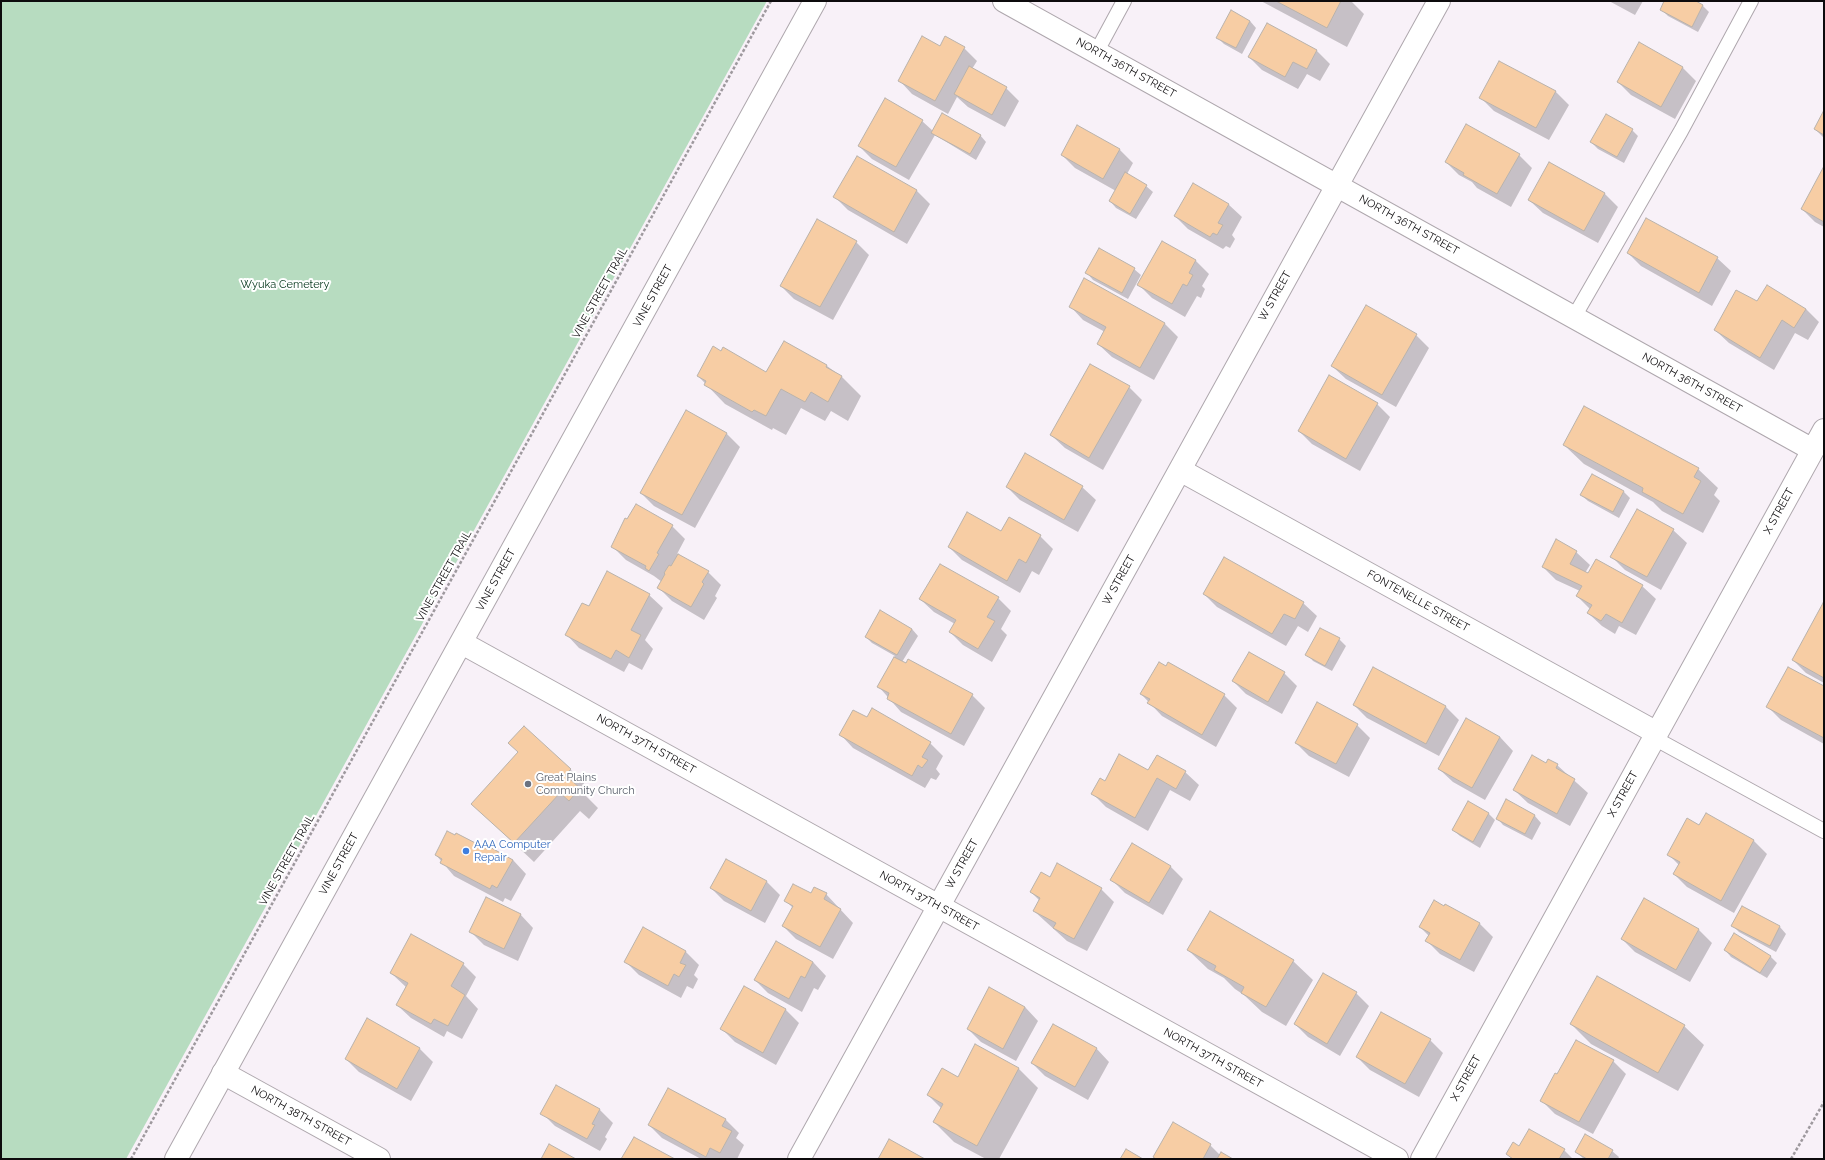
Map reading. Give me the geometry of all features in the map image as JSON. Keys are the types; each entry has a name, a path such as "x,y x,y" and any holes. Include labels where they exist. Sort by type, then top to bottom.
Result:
{"street":[{"name":"VINE STREET","path":"176,1159 815,1"},
{"name":"NORTH 36TH STREET","path":"1004,1 1813,450"},
{"name":"W STREET","path":"799,1159 1439,1"},
{"name":"X STREET","path":"1422,1159 1824,430"},
{"name":"FONTENELLE STREET","path":"1180,470 1655,735"},
{"name":"NORTH 37TH STREET","path":"462,643 1397,1159"},
{"name":"NORTH 38TH STREET","path":"223,1073 379,1159"}],"lane":[{"path":"1097,52 1124,1"},
{"path":"1574,317 1680,131 1751,1"},
{"path":"1655,735 1824,831"}],"path":[{"name":"VINE STREET TRAIL","path":"131,1159 771,1"},
{"path":"1791,1159 1824,1102"}],"green space":[{"name":"Wyuka Cemetery","path":"1,1 767,1 126,1159 1,1159"}],"building":[{"path":"1276,1 1341,1 1327,28"},
{"path":"1664,1 1696,1 1703,5 1692,27 1660,10"},
{"path":"1231,10 1250,21 1236,48 1216,38"},
{"path":"1267,23 1317,50 1307,69 1293,62 1285,77 1248,57"},
{"path":"922,36 940,46 945,36 965,47 935,101 898,81"},
{"path":"1639,42 1683,67 1661,107 1617,82"},
{"path":"1499,61 1556,91 1536,128 1479,98"},
{"path":"969,66 1007,87 992,115 954,94"},
{"path":"885,98 923,120 896,167 858,146"},
{"path":"1824,110 1824,135 1814,129"},
{"path":"942,113 981,135 970,154 931,133"},
{"path":"1606,114 1633,129 1617,157 1590,142"},
{"path":"1466,124 1520,154 1497,194 1463,175 1464,173 1445,162"},
{"path":"1077,125 1120,149 1103,179 1061,155"},
{"path":"857,156 917,190 894,232 833,197"},
{"path":"1549,162 1605,193 1584,231 1528,200"},
{"path":"1824,166 1824,222 1801,209"},
{"path":"1125,172 1147,185 1130,214 1109,201"},
{"path":"1193,183 1229,204 1218,223 1223,225 1217,235 1213,233 1210,237 1174,216"},
{"path":"1646,218 1718,257 1699,293 1627,253"},
{"path":"817,219 857,241 820,307 780,286"},
{"path":"1162,241 1196,260 1189,273 1193,275 1187,286 1183,284 1172,304 1137,285"},
{"path":"1099,248 1135,268 1122,293 1085,273"},
{"path":"1084,278 1165,323 1140,368 1097,344 1106,327 1069,307"},
{"path":"1767,285 1806,309 1794,328 1782,320 1760,358 1714,330 1736,290 1757,301"},
{"path":"1366,305 1417,334 1382,395 1331,366"},
{"path":"784,341 827,365 826,367 842,376 828,402 811,392 805,402 781,389 766,416 754,410 752,412 704,385 706,381 697,376 713,346 721,351 723,347 766,372"},
{"path":"1090,364 1130,386 1089,458 1050,435"},
{"path":"1329,375 1378,403 1346,459 1298,431"},
{"path":"1584,406 1699,468 1694,477 1701,481 1683,514 1642,492 1643,488 1563,445"},
{"path":"686,410 727,433 682,515 640,493"},
{"path":"1025,453 1083,486 1064,520 1006,487"},
{"path":"1592,474 1624,491 1613,512 1580,495"},
{"path":"636,504 673,525 657,553 659,554 649,571 645,568 646,566 611,547 625,518 627,519"},
{"path":"1637,509 1674,529 1647,577 1610,557"},
{"path":"967,512 1001,531 1009,517 1041,535 1026,563 1019,559 1007,581 948,547"},
{"path":"1556,539 1577,551 1570,564 1588,573 1596,559 1643,585 1622,623 1606,614 1601,621 1587,613 1592,605 1576,596 1582,586 1542,567"},
{"path":"678,554 709,571 702,582 704,584 691,607 657,588 665,574 664,573 669,565 671,566"},
{"path":"1224,557 1304,602 1295,619 1284,614 1272,634 1203,594"},
{"path":"940,564 999,597 987,617 995,621 978,649 949,632 956,620 919,599"},
{"path":"607,571 650,594 631,630 641,635 629,658 616,650 611,659 565,635 582,603 589,606"},
{"path":"1823,603 1824,604 1824,678 1792,660"},
{"path":"880,610 912,629 897,655 865,637"},
{"path":"1320,628 1340,638 1325,666 1305,655"},
{"path":"1249,652 1285,672 1268,702 1232,681"},
{"path":"894,657 906,663 908,659 973,694 951,734 887,699 889,693 877,687"},
{"path":"1159,662 1166,666 1168,662 1225,694 1202,735 1147,703 1150,699 1140,694"},
{"path":"1373,667 1446,706 1426,744 1353,705"},
{"path":"1788,667 1824,686 1824,738 1766,707"},
{"path":"1317,702 1358,724 1336,764 1295,743"},
{"path":"872,708 931,742 922,757 928,760 922,768 918,765 912,776 839,735 853,710 867,717"},
{"path":"1466,718 1500,737 1472,788 1438,769"},
{"path":"524,726 571,769 565,775 580,788 569,801 560,793 514,843 471,804 518,752 508,743"},
{"path":"1119,754 1148,770 1157,755 1186,771 1176,789 1157,778 1135,818 1091,794 1100,778 1105,781"},
{"path":"1532,755 1546,763 1548,759 1558,764 1556,768 1575,779 1557,814 1513,790"},
{"path":"1506,799 1535,815 1525,834 1496,819"},
{"path":"1468,801 1489,813 1473,842 1452,830"},
{"path":"1706,813 1754,840 1721,901 1673,874 1680,862 1667,855 1687,818 1699,825"},
{"path":"447,831 455,835 456,833 487,849 488,846 513,860 497,888 492,885 490,889 440,863 442,859 435,855"},
{"path":"1132,843 1171,866 1149,903 1110,880"},
{"path":"726,859 767,881 751,911 710,888"},
{"path":"1057,863 1102,888 1074,939 1053,928 1056,923 1033,911 1040,898 1030,892 1041,872 1050,877"},
{"path":"793,884 811,893 814,887 827,893 824,899 841,909 820,947 782,926 793,906 784,901"},
{"path":"486,897 521,914 504,949 469,932"},
{"path":"1644,898 1699,929 1676,970 1621,939"},
{"path":"1434,900 1444,906 1445,904 1480,923 1460,960 1425,941 1430,933 1419,927"},
{"path":"1742,906 1780,926 1770,946 1731,926"},
{"path":"1210,911 1294,960 1266,1007 1241,993 1244,987 1214,970 1216,966 1187,950"},
{"path":"643,927 686,951 680,963 686,965 679,977 674,974 668,986 624,962"},
{"path":"1734,933 1771,956 1760,973 1724,950"},
{"path":"411,934 464,963 451,986 465,995 448,1026 434,1019 431,1024 396,1005 408,983 390,973"},
{"path":"776,941 813,962 805,978 801,976 789,999 754,980"},
{"path":"1323,973 1357,992 1327,1044 1294,1024"},
{"path":"1597,976 1685,1025 1658,1073 1570,1024"},
{"path":"744,986 786,1009 763,1053 720,1029"},
{"path":"989,987 1025,1007 1003,1049 967,1029"},
{"path":"1381,1012 1431,1039 1405,1084 1356,1057"},
{"path":"367,1018 420,1048 397,1089 345,1059"},
{"path":"1053,1024 1097,1048 1075,1087 1031,1063"},
{"path":"1576,1040 1614,1060 1579,1122 1540,1101 1555,1073 1557,1074"},
{"path":"975,1044 1019,1068 977,1146 933,1122 943,1104 927,1095 942,1068 958,1077"},
{"path":"556,1085 600,1109 592,1124 595,1125 587,1139 540,1114"},
{"path":"668,1088 726,1119 722,1126 732,1131 720,1153 710,1148 706,1157 648,1125"},
{"path":"1173,1122 1211,1144 1203,1159 1156,1159 1153,1157"},
{"path":"1529,1129 1565,1149 1559,1159 1513,1159 1506,1154 1513,1142 1519,1146"},
{"path":"1585,1134 1613,1150 1608,1159 1587,1159 1575,1152"},
{"path":"634,1137 675,1159 621,1159"},
{"path":"889,1139 925,1159 878,1159"},
{"path":"549,1144 576,1159 541,1159"},
{"path":"1126,1149 1143,1159 1120,1159"},
{"path":"1221,1152 1233,1159 1217,1159"}],"place":[{"name":"Great Plains Community Church","path":"528,784"},
{"name":"AAA Computer Repair","path":"466,851"}]}
